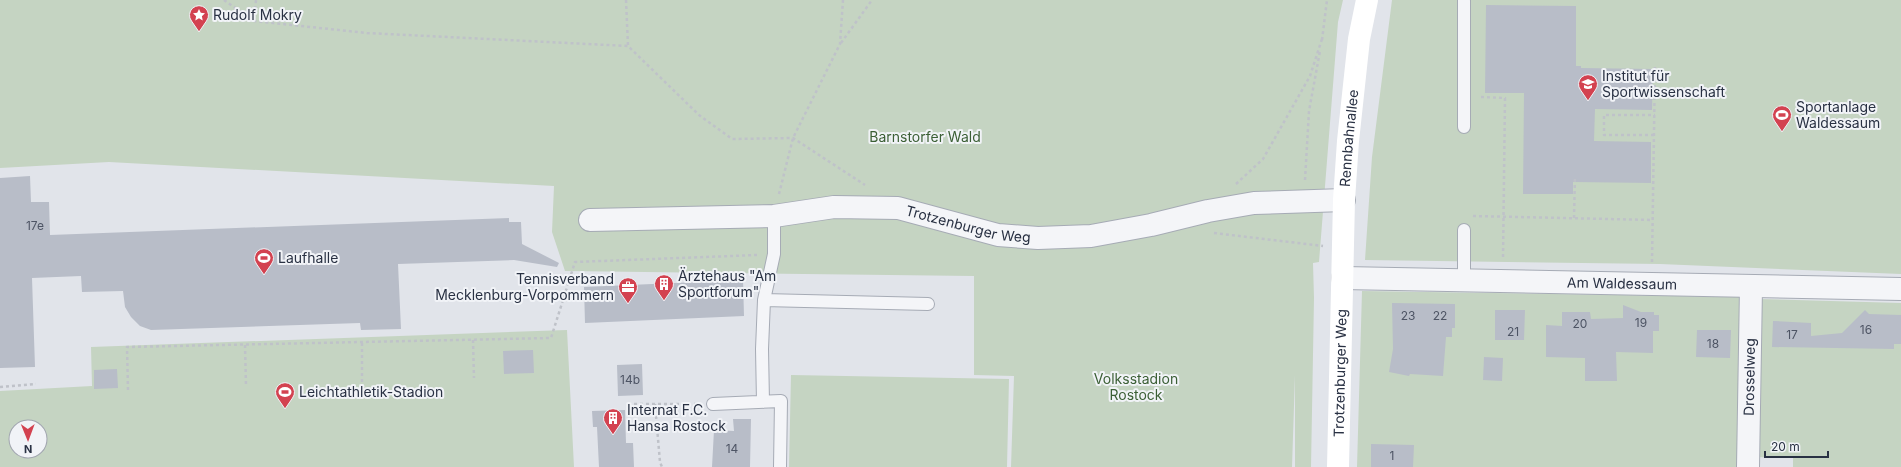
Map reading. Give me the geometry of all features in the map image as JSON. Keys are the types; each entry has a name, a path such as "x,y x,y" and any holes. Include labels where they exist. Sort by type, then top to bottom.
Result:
{"street":[{"name":"Rennbahnallee","path":"1350,279 1342,247 1344,200 1348,141 1359,39 1367,0"},
{"name":"Trotzenburger Weg","path":"590,220 774,216 834,207 898,208 998,235 1038,238 1091,236 1151,225 1208,210 1254,203 1344,200"},
{"name":"Trotzenburger Weg","path":"1338,467 1350,279"},
{"name":"Am Waldessaum","path":"1350,279 1901,289"},
{"name":"Drosselweg","path":"1748,467 1751,287"}],"lane":[{"path":"1464,1 1464,127"},
{"path":"763,402 762,349 764,300 774,254 774,216"},
{"path":"1464,230 1464,281"},
{"path":"764,300 928,304"},
{"path":"713,404 781,401 780,467"}],"path":[{"path":"224,0 254,22 367,33 628,46 699,115 732,140 793,138 871,189"},
{"path":"254,22 256,0"},
{"path":"626,0 628,46"},
{"path":"840,44 843,0"},
{"path":"774,216 793,138 840,44 872,0"},
{"path":"1304,201 1309,111 1322,39 1327,0"},
{"path":"1235,185 1263,159 1310,76 1322,39"},
{"path":"1652,264 1655,66"},
{"path":"1502,262 1505,98"},
{"path":"1654,135 1604,135 1604,115 1655,115"},
{"path":"1574,218 1575,176"},
{"path":"1472,216 1653,220"},
{"path":"1213,233 1329,247"},
{"path":"128,390 127,347 551,338 575,262 774,254"},
{"path":"473,340 474,378"},
{"path":"362,342 362,382"},
{"path":"245,345 246,386"},
{"path":"0,387 36,384"},
{"path":"628,404 713,404"},
{"path":"655,404 660,462 662,467"}],"green space":[{"name":"Barnstorfer Wald","path":"0,0 1343,0 1338,22 1319,262 1313,263 1314,298 1311,467 1295,467 1295,375 1292,467 1011,467 1014,376 974,375 974,276 565,271 552,232 554,186 109,162 0,168"},
{"path":"1392,0 1901,0 1901,274 1660,264 1365,260 1372,157"},
{"path":"1362,291 1741,297 1739,467 1357,467"},
{"path":"1758,299 1901,303 1901,467 1793,467 1793,458 1754,457"},
{"name":"Leichtathletik-Stadion","path":"567,330 574,467 0,467 0,391 92,386 91,347"},
{"path":"791,375 1009,379 1007,467 789,467"}],"building":[{"name":"Institut für Sportwissenschaft","path":"1486,5 1576,6 1576,66 1581,66 1581,68 1653,69 1652,110 1595,109 1594,141 1651,142 1651,183 1573,182 1573,194 1523,194 1524,93 1485,93"},
{"name":"Laufhalle","path":"30,176 31,202 49,202 50,235 509,218 509,222 521,222 522,244 559,263 557,267 514,260 398,264 401,329 361,330 360,323 151,330 140,326 131,317 125,307 123,291 82,292 81,276 32,278 35,367 0,368 0,178"},
{"name":"Ärztehaus \"Am Sportforum\"","path":"743,280 744,316 585,323 584,287"},
{"path":"1392,303 1455,304 1455,328 1452,328 1452,337 1446,337 1443,376 1410,374 1409,376 1389,372 1393,349"},
{"path":"1623,305 1641,312 1654,312 1654,315 1659,315 1659,331 1653,331 1653,353 1616,352 1617,381 1585,381 1585,358 1546,357 1546,325 1562,326 1562,312 1590,312 1591,319 1623,318"},
{"path":"1495,310 1525,310 1524,340 1495,340"},
{"path":"1865,310 1869,314 1901,315 1901,344 1894,344 1894,349 1772,347 1773,321 1811,323 1811,336 1842,333"},
{"path":"1697,330 1731,330 1730,358 1696,357"},
{"path":"533,350 534,373 504,374 503,351"},
{"path":"1484,357 1503,358 1502,381 1483,380"},
{"path":"642,364 643,395 618,396 617,365"},
{"path":"117,369 118,388 94,389 94,370"},
{"name":"Internat F.C. Hansa Rostock","path":"625,410 626,443 633,443 634,467 599,467 597,427 593,427 592,411"},
{"path":"733,419 751,419 750,467 712,467 714,430 734,431"},
{"path":"1371,444 1414,445 1413,467 1371,467"}],"place":[{"name":"Rudolf Mokry","path":"199,32"},
{"name":"Institut für Sportwissenschaft","path":"1588,101"},
{"name":"Sportanlage Waldessaum","path":"1782,132"},
{"name":"Laufhalle","path":"264,275"},
{"name":"Ärztehaus \"Am Sportforum\"","path":"664,301"},
{"name":"Tennisverband Mecklenburg-Vorpommern","path":"628,304"},
{"name":"Leichtathletik-Stadion","path":"285,409"},
{"name":"Internat F.C. Hansa Rostock","path":"613,435"}],"park label":[{"name":"Volksstadion Rostock","path":"1136,388"}]}
